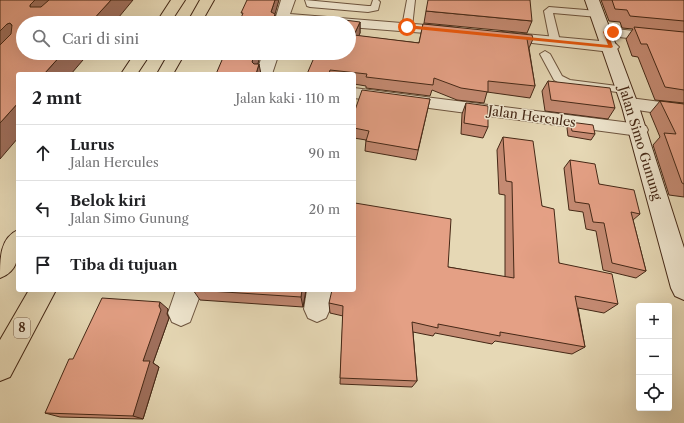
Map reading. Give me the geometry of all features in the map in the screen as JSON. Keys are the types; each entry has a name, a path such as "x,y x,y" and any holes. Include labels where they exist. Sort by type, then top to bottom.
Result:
{"highway":[{"path":"168,16 178,0"},
{"path":"198,16 207,0"},
{"path":"130,72 138,60"},
{"path":"166,72 173,60"},
{"path":"0,267 16,243"},
{"name":"8","path":"0,367 42,292"}],"street":[{"path":"283,16 288,0"},
{"name":"Jalan Simo Gunung","path":"595,7 608,39 677,242 684,288"},
{"path":"356,24 461,32"},
{"path":"492,35 555,41 608,39 684,40"},
{"path":"265,72 269,60"},
{"name":"Jalan Hercules","path":"356,94 638,130"},
{"path":"628,97 684,111"}],"lane":[{"path":"309,0 310,4 341,3 372,9 375,8 376,2"},
{"path":"407,27 411,0"},
{"path":"555,41 549,10 595,7"},
{"path":"545,54 558,78 567,84 628,97"}],"building":[{"path":"0,0 35,0 30,7 41,7 49,0 111,0 96,16 16,16 16,60 57,60 46,72 16,72 16,105 0,123 0,45 11,34 12,25 10,23 7,24 0,31"},
{"path":"247,0 275,0 271,12 275,14 274,16 242,16 243,13 241,13"},
{"path":"428,0 530,0 532,21 426,11"},
{"path":"612,0 684,0 684,21 630,16 627,10 615,9"},
{"path":"356,21 360,22 356,31"},
{"path":"423,24 532,35 533,39 527,39 535,86 488,81 488,92 461,88 434,78 433,85 366,77 367,74 356,72 330,70 330,72 308,72 313,60 356,60 356,35 419,43"},
{"path":"634,27 684,32 684,90 665,87 647,44 641,44"},
{"path":"222,60 253,60 252,62 254,64 259,64 257,72 217,72"},
{"path":"548,81 610,88 615,108 551,100"},
{"path":"362,90 430,99 418,150 366,141 369,131 356,128 356,107"},
{"path":"660,101 684,104 684,184 682,183 664,133 676,134"},
{"path":"466,103 488,106 488,127 464,123"},
{"path":"570,122 593,125 595,134 572,131"},
{"path":"503,137 533,141 542,206 554,209 559,263 612,274 618,304 575,296 585,347 500,332 500,336 438,324 438,328 412,322 417,381 340,378 343,306 329,303 332,292 356,292 356,203 451,219 448,267 514,278 512,182 506,181"},
{"path":"570,160 595,164 599,184 634,190 640,214 631,212 646,271 612,263 604,223 593,222 589,204 575,202"},
{"path":"225,292 302,292 301,297"},
{"path":"102,298 160,302 159,306 161,310 143,361 150,361 133,416 45,413 69,359 73,359"}],"route":[{"path":"407,27 611,47 605,32 613,32"}]}
